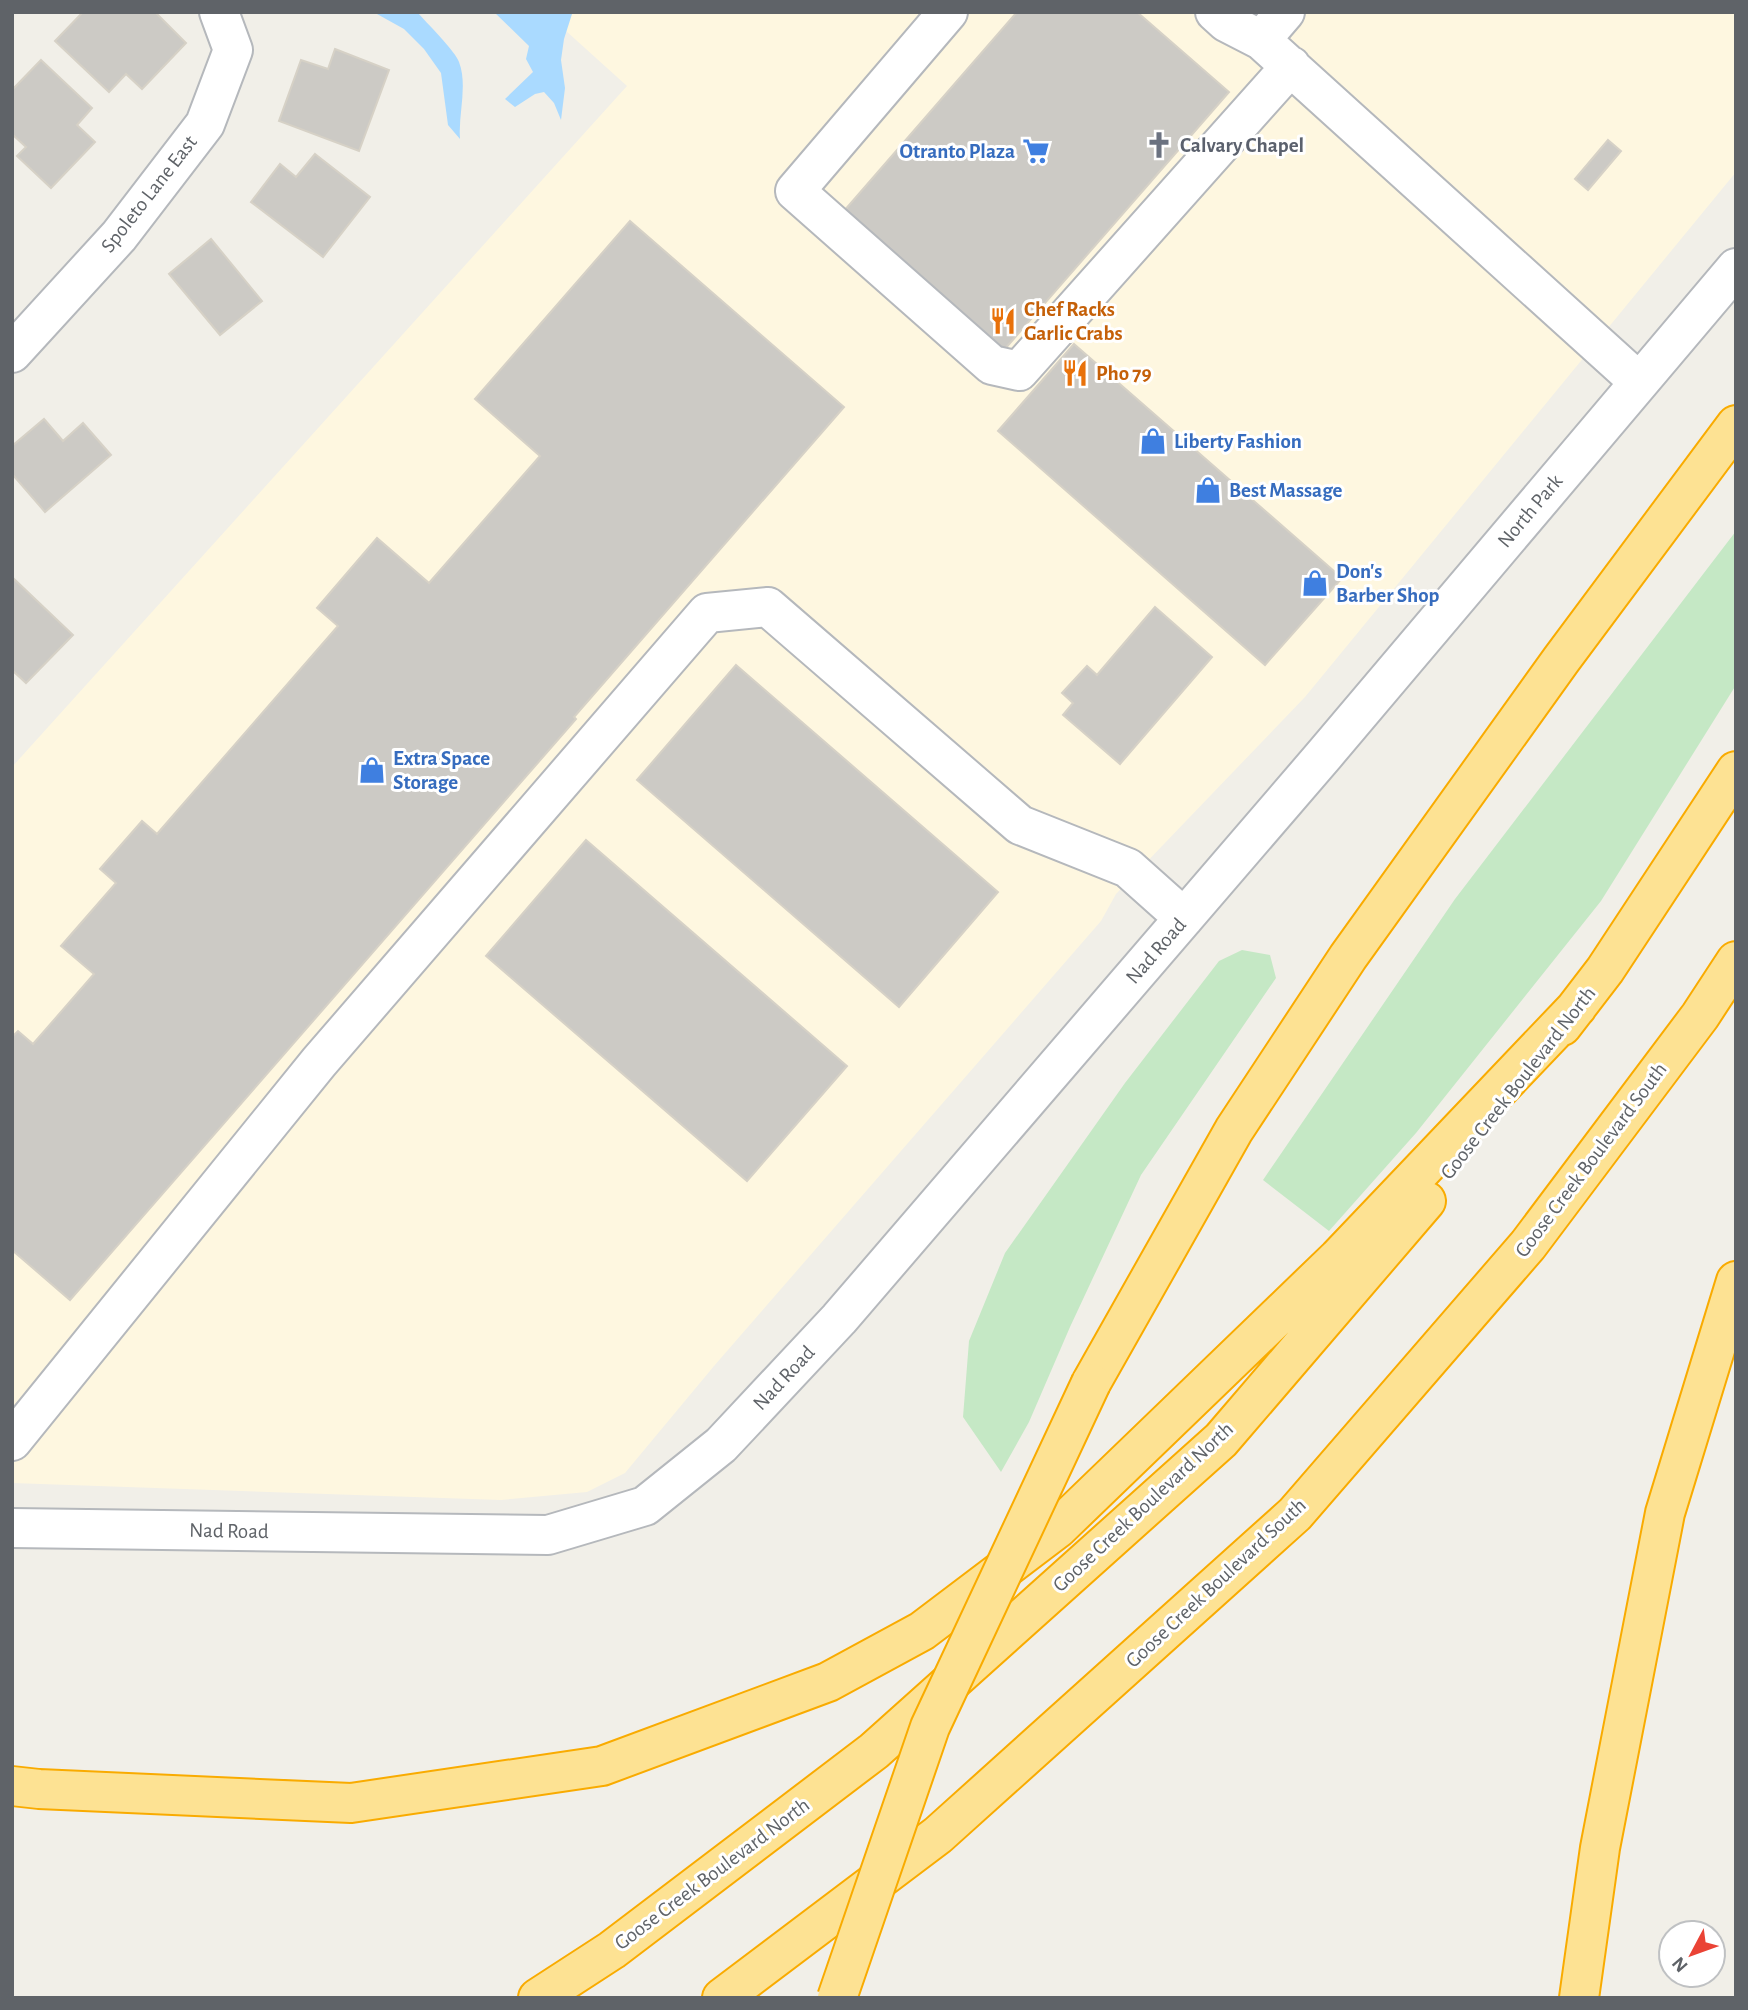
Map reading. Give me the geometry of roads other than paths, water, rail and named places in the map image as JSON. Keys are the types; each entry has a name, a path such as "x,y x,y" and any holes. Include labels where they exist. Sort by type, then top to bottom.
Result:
{"highway":[{"path":"837,1998 930,1727 1091,1383 1234,1130 1348,957 1561,660 1736,425"},
{"name":"Goose Creek Boulevard North","path":"538,1998 612,1950 874,1751 1221,1440 1459,1162 1605,970 1736,771"},
{"name":"Goose Creek Boulevard South","path":"722,1998 938,1835 1295,1514 1528,1245 1700,1016 1736,961"},
{"path":"12,1786 351,1803 602,1766 828,1682 922,1631 1058,1528 1338,1258 1577,1007"},
{"path":"1579,1998 1600,1848 1665,1513 1736,1281"}],"street":[{"name":"Spoleto Lane East","path":"12,352 119,236 205,124 233,50 219,12"},
{"path":"948,12 795,191 992,365 1019,371 1290,66"},
{"path":"1215,12 1226,22 1273,26 1290,66 1639,382"},
{"name":"North Park","path":"1325,754 1736,268"},
{"path":"12,1441 319,1062 706,613 768,607 1020,825 1128,868 1184,918"},
{"name":"Nad Road","path":"12,1528 548,1535 645,1506 722,1445 839,1318 1325,754"}],"water":[{"path":"368,12 417,12 452,51 459,62 463,81 460,139 448,125 441,73 424,49 404,29"},
{"path":"494,12 572,14 561,60 565,88 561,120 554,103 544,92 535,94 515,107 505,99 533,72 526,59 529,46"}],"place":[{"name":"Calvary Chapel","path":"1159,145"},
{"name":"Otranto Plaza","path":"1036,151"},
{"name":"Chef Racks Garlic Crabs","path":"1003,321"},
{"name":"Pho 79","path":"1075,373"},
{"name":"Liberty Fashion","path":"1153,441"},
{"name":"Best Massage","path":"1208,490"},
{"name":"Don's Barber Shop","path":"1315,583"},
{"name":"Extra Space Storage","path":"372,770"}]}
